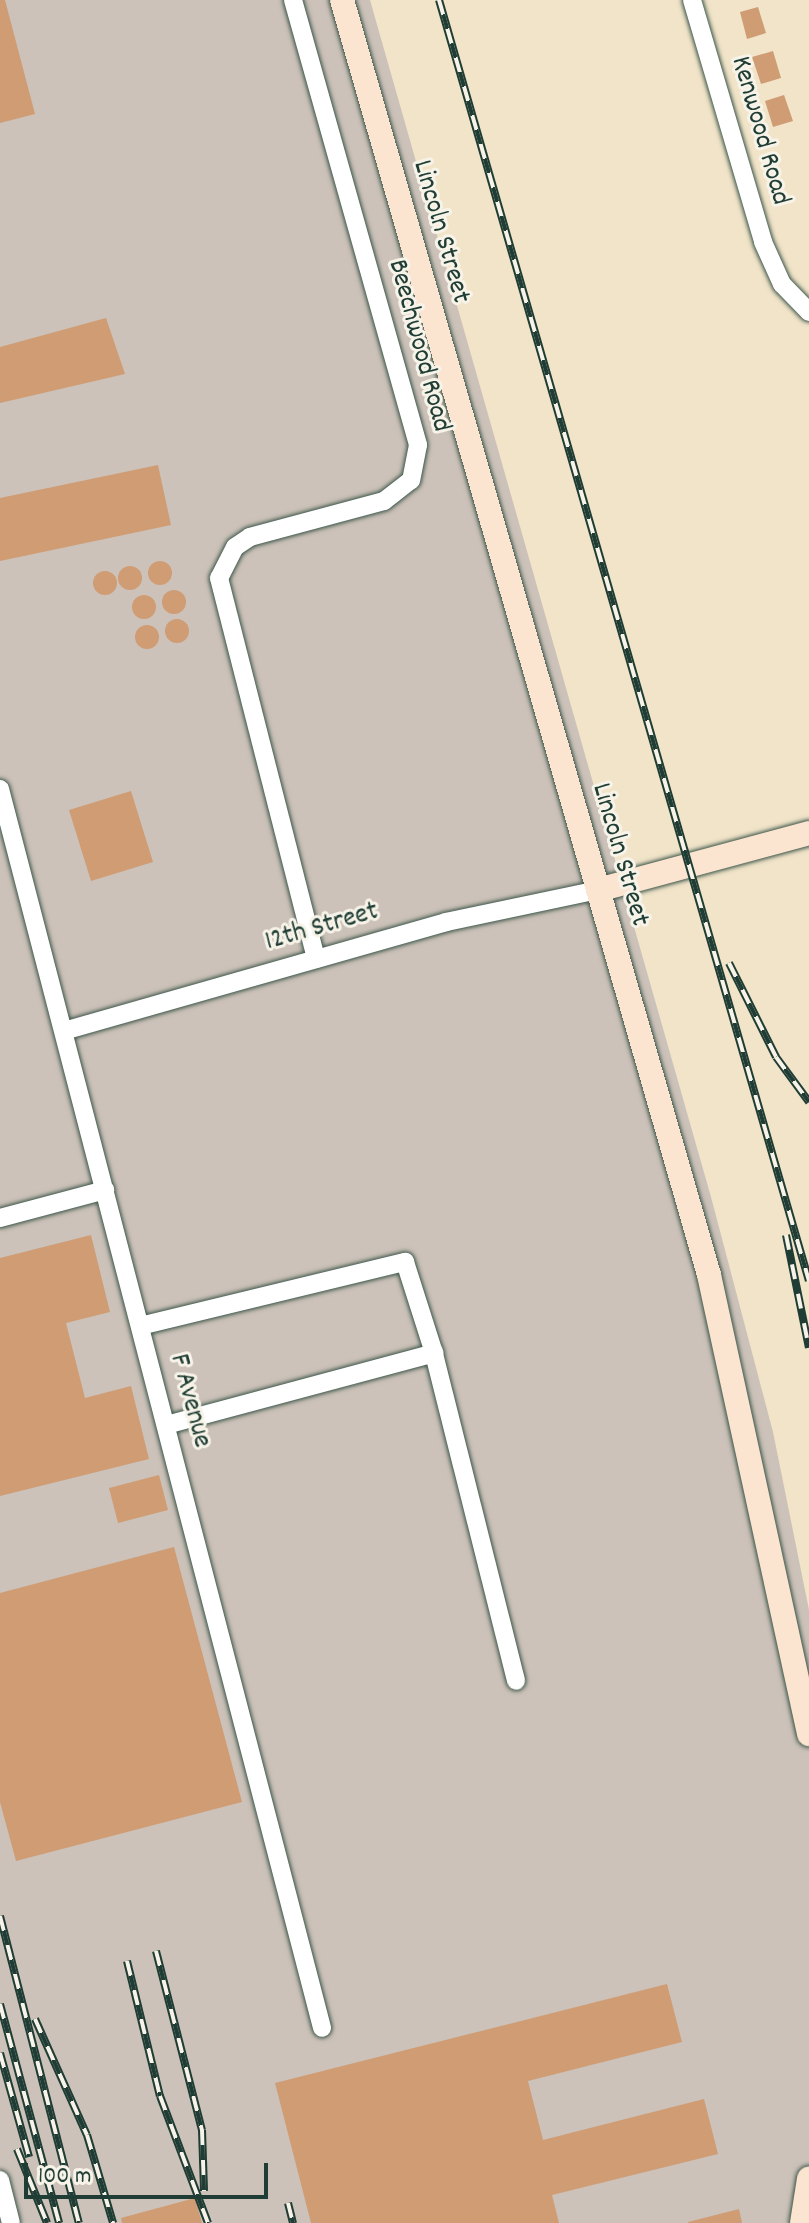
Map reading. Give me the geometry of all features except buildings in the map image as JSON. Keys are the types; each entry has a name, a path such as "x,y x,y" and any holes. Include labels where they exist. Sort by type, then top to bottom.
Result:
{"main road":[{"name":"Lincoln Street","path":"342,0 709,1275 809,1734"},
{"path":"598,890 809,833"},
{"path":"802,2223 809,2179"}],"street":[{"name":"Beechwood Road","path":"293,0 418,445 411,480 384,501 250,537 235,547 219,578 316,959"},
{"name":"Kenwood Road","path":"692,0 763,242 782,284 809,312"},
{"name":"F Avenue","path":"0,789 322,2028"},
{"name":"12th Street","path":"64,1031 536,899 598,890"},
{"path":"0,1218 105,1190"},
{"path":"140,1326 405,1262 434,1353 516,1681"},
{"path":"166,1425 434,1353"},
{"path":"0,2180 11,2223"}],"shaded area":[{"path":"0,0 370,0 711,1197 773,1432 809,1610 809,2223 0,2223"}],"railway":[{"path":"439,0 809,1281"},
{"path":"729,963 776,1057 809,1102"},
{"path":"786,1235 809,1348"},
{"path":"0,1916 79,2223"},
{"path":"156,1951 202,2130 204,2191"},
{"path":"127,1961 160,2096 208,2223"},
{"path":"0,2004 59,2223"},
{"path":"35,2019 87,2135 113,2223"},
{"path":"0,2053 29,2157"},
{"path":"17,2149 47,2223"},
{"path":"288,2203 293,2223"}]}
